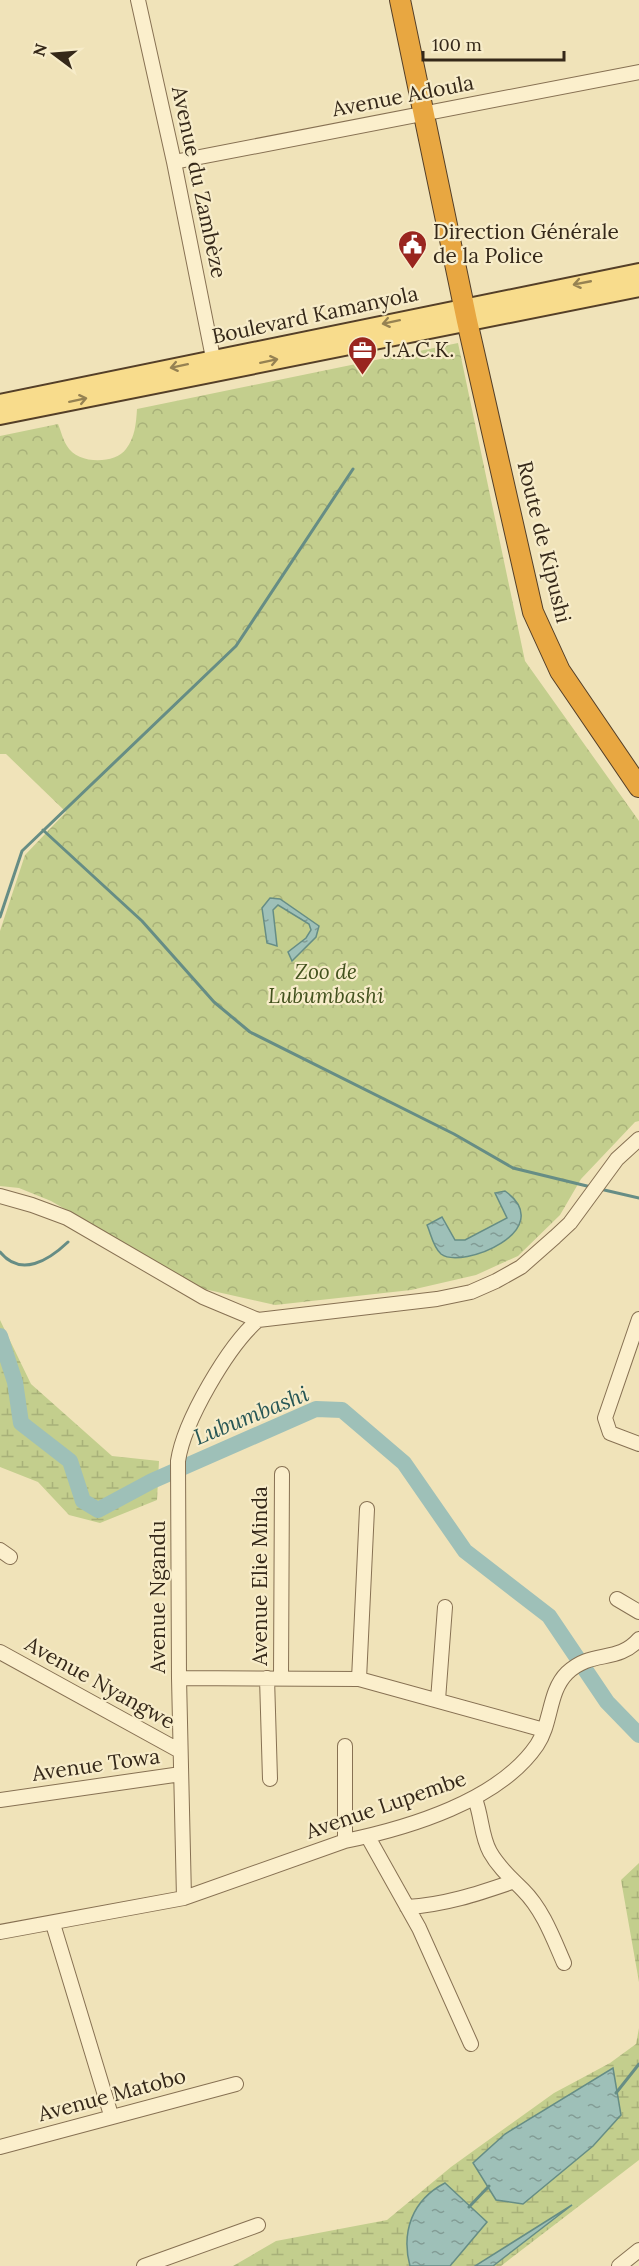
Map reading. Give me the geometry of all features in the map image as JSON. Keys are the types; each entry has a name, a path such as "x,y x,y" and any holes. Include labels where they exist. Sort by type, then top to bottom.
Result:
{"highway":[{"name":"Route de Kipushi","path":"400,0 466,314 533,612 560,671 637,781"}],"main road":[{"name":"Boulevard Kamanyola","path":"0,416 214,366 466,314 639,272"},
{"name":"Boulevard Kamanyola","path":"466,314 639,288"},
{"name":"Boulevard Kamanyola","path":"0,404 214,366"}],"street":[{"name":"Avenue du Zambèze","path":"138,0 174,162 214,366"},
{"name":"Avenue Adoula","path":"174,162 639,72"},
{"path":"0,1196 25,1202 68,1218 202,1297 258,1320 436,1299 471,1292 508,1275 539,1253 570,1222 617,1159 639,1139"},
{"path":"639,1319 605,1418 610,1433 639,1444"},
{"name":"Avenue Ngandu","path":"184,1898 180,1751 180,1485 178,1461 186,1434 222,1364 238,1339 258,1320"},
{"name":"Avenue Elie Minda","path":"270,1779 282,1474"},
{"path":"359,1679 367,1509"},
{"path":"617,1599 639,1612"},
{"path":"438,1700 445,1607"},
{"name":"Avenue Lupembe","path":"0,1932 184,1898 345,1841 368,1837 475,1799 509,1776 529,1755 544,1730 558,1686 571,1670 588,1658 622,1653 639,1639"},
{"name":"Avenue Nyangwe","path":"0,1652 180,1751"},
{"path":"179,1678 359,1679 544,1730"},
{"path":"345,1746 345,1841"},
{"name":"Avenue Towa","path":"0,1800 181,1774"},
{"name":"Avenue Towa","path":"0,1791 17,1797"},
{"path":"475,1799 488,1847 512,1882 524,1891 549,1927 564,1963"},
{"path":"368,1837 419,1928 471,2044"},
{"path":"406,1907 432,1906 512,1882"},
{"path":"53,1924 111,2115"},
{"name":"Avenue Matobo","path":"0,2147 111,2115 236,2084"},
{"path":"144,2266 258,2224"},
{"path":"619,2266 639,2250"}],"green space":[{"name":"Zoo de Lubumbashi","path":"458,343 525,661 639,821 639,1121 635,1122 581,1179 560,1215 518,1256 476,1275 411,1290 275,1305 204,1289 51,1201 19,1188 0,1186 0,931 25,855 66,812 6,754 0,754 0,436 58,424 72,452 87,459 105,460 113,458 126,449 134,430 137,409"},
{"path":"0,1320 31,1384 112,1456 159,1461 157,1500 100,1523 69,1515 38,1482 0,1467"},
{"path":"639,1863 639,1982 621,1880"},
{"path":"639,2028 639,2160 501,2266 233,2266 276,2241 387,2220 451,2167 554,2093 610,2063 636,2044"}],"water":[{"path":"270,898 280,899 319,926 316,937 292,961 288,952 306,938 311,930 309,924 278,905 273,910 277,946 267,943 262,908"},
{"path":"505,1191 519,1206 521,1220 514,1232 501,1243 467,1256 452,1257 438,1251 427,1225 442,1217 455,1240 465,1240 507,1218 495,1193"},
{"path":"613,2068 621,2115 593,2146 523,2204 496,2200 473,2163 505,2134"},
{"path":"445,2183 487,2222 450,2266 410,2266 407,2241 412,2218 424,2198"},
{"path":"572,2205 493,2266 475,2266"}],"waterway":[{"path":"0,917 22,851 236,646 353,469"},
{"path":"43,830 142,921 214,1002 250,1032 454,1134 513,1168 591,1187"},
{"path":"600,1189 639,1198"},
{"path":"0,1252 8,1260 17,1264 35,1264 52,1255 68,1242"},
{"name":"Lubumbashi","path":"0,1336 15,1382 21,1423 70,1461 83,1501 98,1510 152,1481 316,1409 342,1410 404,1463 465,1551 549,1616 607,1702 639,1735"},
{"path":"616,2093 639,2064"},
{"path":"469,2207 489,2186"}],"place":[{"name":"Direction Générale de la Police","path":"412,270"},
{"name":"J.A.C.K.","path":"363,376"}]}
